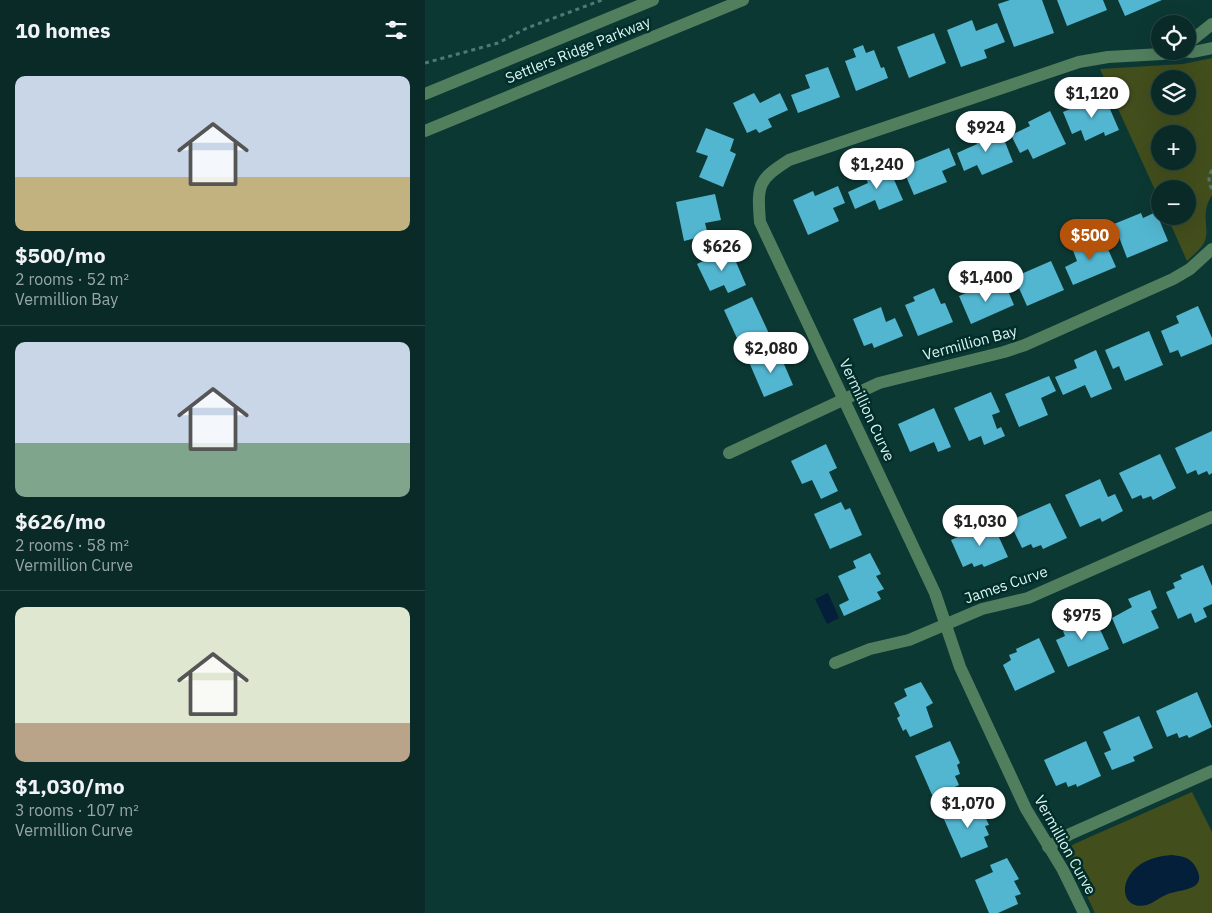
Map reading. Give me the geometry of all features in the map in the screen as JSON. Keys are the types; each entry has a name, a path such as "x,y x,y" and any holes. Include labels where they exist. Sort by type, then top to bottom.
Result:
{"street":[{"name":"Settlers Ridge Parkway","path":"425,94 653,0"},
{"name":"Settlers Ridge Parkway","path":"425,131 743,0"},
{"path":"1196,37 1212,24"},
{"name":"Vermillion Curve","path":"1196,51 1212,48"},
{"name":"Vermillion Curve","path":"1083,913 1063,870 1026,809 960,667 935,593 760,222 758,194 767,174 789,160 1079,62 1108,57 1151,55"},
{"name":"Vermillion Bay","path":"729,453 879,384 1005,352 1025,345 1173,279 1190,269 1212,249"},
{"name":"James Curve","path":"835,663 867,650 909,640 981,609 1033,596 1212,517"},
{"path":"1049,847 1074,832 1212,771"}],"path":[{"path":"425,63 498,43 527,28 602,0"},
{"path":"1212,170 1209,176 1209,184 1212,189"}],"green space":[{"path":"1212,58 1212,195 1206,209 1206,237 1204,243 1187,261 1171,225 1196,225 1196,180 1151,181 1100,69 1183,64"},
{"path":"1192,792 1212,832 1212,913 1095,913 1070,860 1068,853 1070,847"}],"water":[{"path":"828,593 839,618 827,624 815,599"},
{"path":"1172,855 1185,858 1193,863 1199,874 1199,880 1196,885 1186,890 1168,894 1147,905 1136,905 1129,901 1125,893 1130,874 1139,865 1153,858"}],"building":[{"path":"1010,0 1042,0 1054,33 1014,47 998,4"},
{"path":"1057,0 1103,0 1107,10 1067,26"},
{"path":"1118,0 1162,0 1125,16"},
{"path":"972,20 976,31 997,23 1005,42 984,50 987,58 961,67 947,30"},
{"path":"934,33 946,63 909,78 897,47"},
{"path":"863,45 866,53 874,50 881,68 884,67 888,78 856,91 845,61 856,57 853,49"},
{"path":"828,67 840,97 798,113 791,95 810,88 805,75"},
{"path":"754,93 760,103 780,93 788,110 768,119 772,127 759,133 756,129 747,133 733,103"},
{"path":"1104,95 1119,130 1105,136 1104,132 1085,141 1081,130 1072,134 1063,112"},
{"path":"1050,111 1066,144 1033,159 1028,149 1020,153 1011,135 1030,126 1028,122"},
{"path":"706,128 734,139 730,151 736,154 723,187 699,177 708,156 696,152"},
{"path":"991,129 993,136 1001,132 1013,162 982,175 977,165 964,171 957,153 977,144 974,137"},
{"path":"949,148 956,165 942,171 947,182 914,195 902,167"},
{"path":"888,166 903,200 879,210 875,200 855,209 848,192 868,183 865,176"},
{"path":"838,186 845,203 833,208 839,221 808,235 793,200 813,191 815,196"},
{"path":"715,194 721,220 705,223 708,235 684,241 676,202"},
{"path":"1141,213 1143,218 1151,214 1151,225 1161,225 1168,241 1127,258 1114,224"},
{"path":"1103,238 1116,267 1073,285 1065,267 1077,261 1072,248 1091,240 1092,242"},
{"path":"730,248 746,285 728,293 724,285 710,291 697,264"},
{"path":"1051,261 1064,290 1027,306 1014,277"},
{"path":"1005,284 1014,305 971,324 959,296 982,286 985,293"},
{"path":"934,288 941,304 945,303 953,322 918,336 905,305 915,301 913,297"},
{"path":"752,297 772,340 750,350 747,344 741,347 724,310"},
{"path":"1198,306 1212,338 1212,344 1181,357 1178,350 1170,353 1161,331 1179,323 1176,316"},
{"path":"881,307 886,322 895,318 903,336 874,348 872,343 864,346 853,319"},
{"path":"1149,331 1163,365 1125,381 1119,366 1113,369 1105,350"},
{"path":"778,350 793,385 764,397 749,362"},
{"path":"1096,350 1112,389 1091,398 1085,385 1063,395 1055,377 1077,368 1074,360"},
{"path":"1049,376 1056,391 1041,398 1048,415 1019,427 1005,394"},
{"path":"991,392 1000,412 992,415 997,429 1001,427 1005,436 984,445 981,436 969,441 954,408"},
{"path":"934,408 951,447 938,452 934,442 910,452 898,424"},
{"path":"1212,431 1212,473 1209,475 1207,471 1198,475 1196,470 1187,474 1175,448"},
{"path":"826,444 837,468 829,472 838,491 821,499 812,480 802,484 791,461"},
{"path":"1160,454 1176,488 1153,500 1151,496 1143,499 1141,495 1132,499 1119,473"},
{"path":"1100,479 1108,497 1115,494 1123,511 1102,522 1100,518 1080,527 1065,495"},
{"path":"841,502 845,510 850,508 862,535 830,549 814,514"},
{"path":"1050,503 1067,538 1043,549 1041,545 1033,548 1031,544 1022,548 1009,521"},
{"path":"992,522 1008,557 984,567 982,564 974,567 972,563 963,567 951,540"},
{"path":"870,553 881,574 876,576 884,589 877,592 881,599 844,616 839,605 849,600 838,576 856,568 853,561"},
{"path":"1203,565 1212,586 1212,604 1203,608 1207,617 1195,623 1191,613 1178,619 1166,592 1175,588 1173,583 1182,579 1180,575"},
{"path":"1150,590 1157,608 1151,611 1159,628 1123,644 1112,618 1132,607 1128,599"},
{"path":"1093,614 1109,649 1068,667 1056,640 1065,636 1063,631 1071,628 1069,625"},
{"path":"1039,638 1055,672 1015,691 1003,665 1011,660 1009,655 1017,652 1016,649"},
{"path":"921,682 933,703 926,707 933,727 910,737 906,729 903,731 897,718 900,716 894,703 907,696 904,689"},
{"path":"1197,692 1212,727 1189,738 1187,735 1179,738 1177,733 1167,737 1156,711"},
{"path":"1139,716 1153,748 1133,757 1135,761 1112,770 1104,753 1111,750 1103,732"},
{"path":"950,741 960,763 957,765 960,774 955,776 959,785 933,797 915,756"},
{"path":"1086,741 1101,776 1077,787 1076,784 1068,787 1066,782 1056,786 1044,760"},
{"path":"978,802 989,825 985,826 989,835 984,837 988,847 961,858 943,817"},
{"path":"1007,858 1019,879 1014,881 1021,894 1015,896 1018,904 998,913 989,913 975,880 993,872 990,865"}]}
